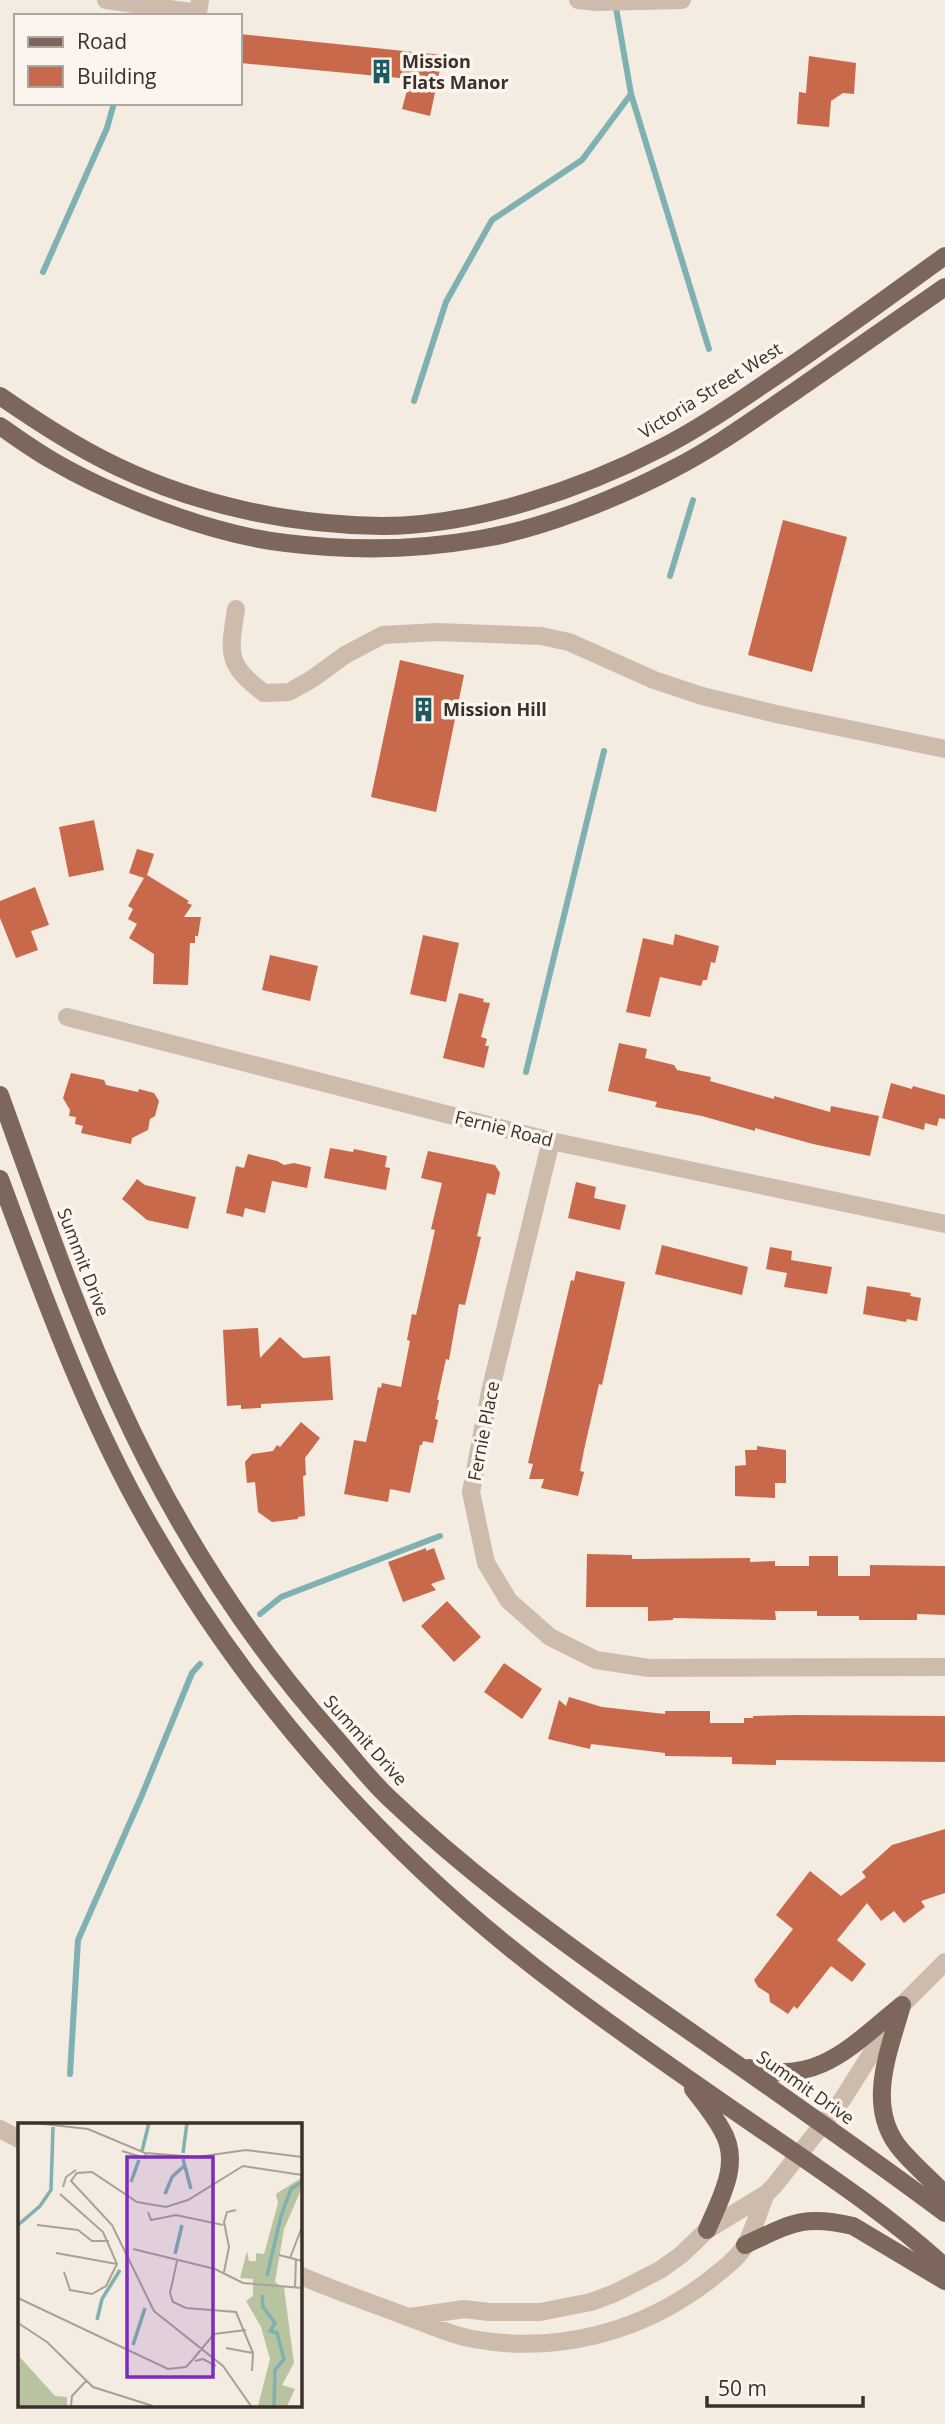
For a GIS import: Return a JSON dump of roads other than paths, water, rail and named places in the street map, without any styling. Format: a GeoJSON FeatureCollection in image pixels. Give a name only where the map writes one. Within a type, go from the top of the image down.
{"type":"FeatureCollection","features":[{"type":"Feature","properties":{"kind":"main road","name":"Victoria Street West"},"geometry":{"type":"LineString","coordinates":[[0,396],[62,438],[119,468],[233,509],[284,518],[339,523],[385,526],[427,522],[477,514],[568,489],[662,448],[756,390],[945,257]]}},
{"type":"Feature","properties":{"kind":"main road"},"geometry":{"type":"LineString","coordinates":[[0,426],[52,461],[111,491],[231,532],[284,543],[342,547],[431,547],[483,539],[581,511],[673,469],[734,433],[945,286]]}},
{"type":"Feature","properties":{"kind":"main road","name":"Summit Drive"},"geometry":{"type":"LineString","coordinates":[[0,1095],[71,1290],[117,1399],[174,1513],[245,1625],[300,1698],[386,1794],[477,1877],[584,1957],[945,2213]]}},
{"type":"Feature","properties":{"kind":"main road"},"geometry":{"type":"LineString","coordinates":[[0,1179],[45,1300],[91,1410],[149,1525],[222,1640],[277,1716],[364,1812],[456,1904],[565,1991],[685,2077],[800,2154],[914,2239],[945,2267]]}},
{"type":"Feature","properties":{"kind":"main road"},"geometry":{"type":"LineString","coordinates":[[737,2065],[773,2074],[806,2071],[837,2057],[902,2005]]}},
{"type":"Feature","properties":{"kind":"main road"},"geometry":{"type":"LineString","coordinates":[[902,2005],[880,2088],[885,2120],[900,2149],[945,2194]]}},
{"type":"Feature","properties":{"kind":"main road"},"geometry":{"type":"LineString","coordinates":[[685,2077],[723,2131],[729,2148],[729,2177],[707,2230]]}},
{"type":"Feature","properties":{"kind":"main road"},"geometry":{"type":"LineString","coordinates":[[746,2245],[775,2230],[806,2220],[837,2222],[853,2226],[879,2240],[945,2281]]}},
{"type":"Feature","properties":{"kind":"street"},"geometry":{"type":"LineString","coordinates":[[106,0],[198,13],[200,0]]}},
{"type":"Feature","properties":{"kind":"street"},"geometry":{"type":"LineString","coordinates":[[578,0],[682,0]]}},
{"type":"Feature","properties":{"kind":"street"},"geometry":{"type":"LineString","coordinates":[[236,609],[231,640],[233,659],[243,676],[264,694],[289,692],[313,679],[345,655],[383,635],[437,632],[541,636],[569,642],[654,680],[702,696],[945,750]]}},
{"type":"Feature","properties":{"kind":"street","name":"Fernie Road"},"geometry":{"type":"LineString","coordinates":[[67,1017],[551,1141],[945,1224]]}},
{"type":"Feature","properties":{"kind":"street","name":"Fernie Place"},"geometry":{"type":"LineString","coordinates":[[551,1141],[490,1392],[471,1492],[486,1563],[509,1601],[550,1637],[596,1660],[649,1668],[945,1667]]}},
{"type":"Feature","properties":{"kind":"street"},"geometry":{"type":"LineString","coordinates":[[410,2317],[464,2309],[540,2312],[591,2302],[660,2270],[681,2255],[707,2230],[766,2194],[842,2101],[902,2005],[945,1962]]}},
{"type":"Feature","properties":{"kind":"street"},"geometry":{"type":"LineString","coordinates":[[0,2129],[18,2138]]}},
{"type":"Feature","properties":{"kind":"street"},"geometry":{"type":"LineString","coordinates":[[301,2276],[447,2333],[497,2343],[548,2343],[599,2335],[647,2318],[681,2300],[712,2278],[746,2245],[766,2194]]}},
{"type":"Feature","properties":{"kind":"waterway"},"geometry":{"type":"LineString","coordinates":[[615,2],[631,94],[709,349]]}},
{"type":"Feature","properties":{"kind":"waterway"},"geometry":{"type":"LineString","coordinates":[[414,401],[446,302],[492,220],[582,160],[631,94]]}},
{"type":"Feature","properties":{"kind":"waterway"},"geometry":{"type":"LineString","coordinates":[[43,272],[107,128],[113,105]]}},
{"type":"Feature","properties":{"kind":"waterway"},"geometry":{"type":"LineString","coordinates":[[670,576],[693,500]]}},
{"type":"Feature","properties":{"kind":"waterway"},"geometry":{"type":"LineString","coordinates":[[526,1072],[604,751]]}},
{"type":"Feature","properties":{"kind":"waterway"},"geometry":{"type":"LineString","coordinates":[[260,1614],[281,1597],[440,1536]]}},
{"type":"Feature","properties":{"kind":"waterway"},"geometry":{"type":"LineString","coordinates":[[70,2074],[78,1940],[192,1673],[200,1664]]}},
{"type":"Feature","properties":{"kind":"place","name":"Mission Flats Manor"},"geometry":{"type":"Point","coordinates":[382,71]}},
{"type":"Feature","properties":{"kind":"place","name":"Mission Hill"},"geometry":{"type":"Point","coordinates":[423,709]}}]}
